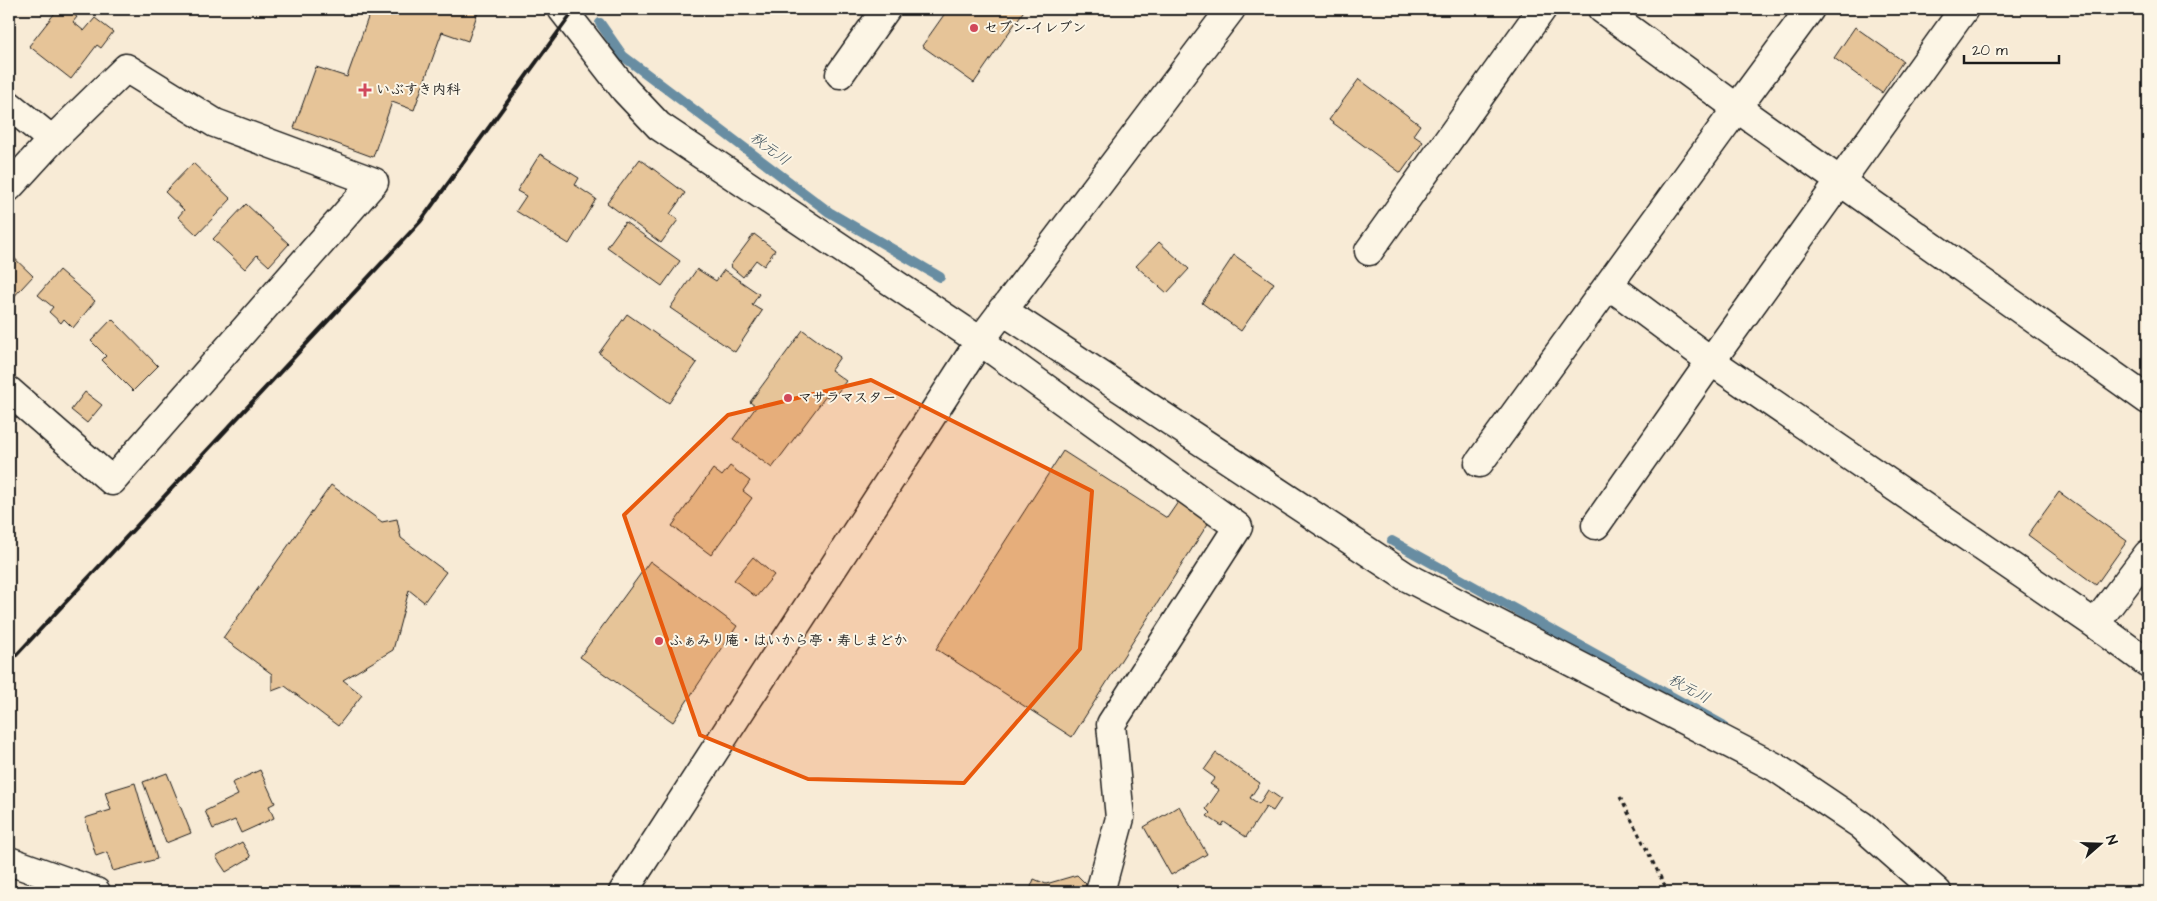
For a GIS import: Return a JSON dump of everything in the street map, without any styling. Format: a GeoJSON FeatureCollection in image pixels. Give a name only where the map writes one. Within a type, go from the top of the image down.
{"type":"FeatureCollection","features":[{"type":"Feature","properties":{"kind":"street"},"geometry":{"type":"LineString","coordinates":[[562,9],[625,90],[659,126],[980,341],[1238,528],[1111,724],[1120,818],[1100,892]]}},
{"type":"Feature","properties":{"kind":"street"},"geometry":{"type":"LineString","coordinates":[[840,74],[886,9]]}},
{"type":"Feature","properties":{"kind":"street"},"geometry":{"type":"LineString","coordinates":[[623,892],[980,341],[1231,9]]}},
{"type":"Feature","properties":{"kind":"street"},"geometry":{"type":"LineString","coordinates":[[1369,250],[1542,9]]}},
{"type":"Feature","properties":{"kind":"street"},"geometry":{"type":"LineString","coordinates":[[1602,9],[1840,182],[2148,400]]}},
{"type":"Feature","properties":{"kind":"street"},"geometry":{"type":"LineString","coordinates":[[1479,463],[1810,9]]}},
{"type":"Feature","properties":{"kind":"street"},"geometry":{"type":"LineString","coordinates":[[1596,525],[1711,361],[1964,9]]}},
{"type":"Feature","properties":{"kind":"street"},"geometry":{"type":"LineString","coordinates":[[9,186],[52,140],[126,68],[215,123],[374,182],[112,481],[9,391]]}},
{"type":"Feature","properties":{"kind":"street"},"geometry":{"type":"LineString","coordinates":[[9,105],[52,140]]}},
{"type":"Feature","properties":{"kind":"street"},"geometry":{"type":"LineString","coordinates":[[1609,285],[1711,361],[2095,624],[2148,664]]}},
{"type":"Feature","properties":{"kind":"street"},"geometry":{"type":"LineString","coordinates":[[1002,310],[1405,576],[1775,767],[1860,825],[1937,892]]}},
{"type":"Feature","properties":{"kind":"street"},"geometry":{"type":"LineString","coordinates":[[2095,624],[2148,554]]}},
{"type":"Feature","properties":{"kind":"street"},"geometry":{"type":"LineString","coordinates":[[9,861],[96,892]]}},
{"type":"Feature","properties":{"kind":"path"},"geometry":{"type":"LineString","coordinates":[[1620,796],[1668,892]]}},
{"type":"Feature","properties":{"kind":"highlighted area"},"geometry":{"type":"Polygon","coordinates":[[[871,380],[1092,491],[1080,649],[964,783],[808,779],[700,735],[624,515],[728,415],[871,380]]]}},
{"type":"Feature","properties":{"kind":"building"},"geometry":{"type":"Polygon","coordinates":[[[58,9],[73,9],[70,12],[77,17],[73,22],[84,31],[95,18],[113,32],[101,48],[97,45],[71,79],[29,46],[58,9]]]}},
{"type":"Feature","properties":{"kind":"building","name":"いぶすき内科"},"geometry":{"type":"Polygon","coordinates":[[[365,9],[479,9],[468,41],[442,32],[414,110],[392,102],[373,157],[294,128],[316,67],[347,77],[370,12],[365,9]]]}},
{"type":"Feature","properties":{"kind":"building","name":"セブン-イレブン"},"geometry":{"type":"Polygon","coordinates":[[[948,9],[1025,9],[974,83],[922,46],[948,9]]]}},
{"type":"Feature","properties":{"kind":"building"},"geometry":{"type":"Polygon","coordinates":[[[1855,27],[1903,61],[1882,93],[1834,58],[1855,27]]]}},
{"type":"Feature","properties":{"kind":"building"},"geometry":{"type":"Polygon","coordinates":[[[1359,79],[1420,125],[1413,135],[1423,142],[1401,173],[1329,120],[1359,79]]]}},
{"type":"Feature","properties":{"kind":"building"},"geometry":{"type":"Polygon","coordinates":[[[540,154],[579,178],[575,185],[596,199],[569,244],[516,211],[526,196],[517,191],[540,154]]]}},
{"type":"Feature","properties":{"kind":"building"},"geometry":{"type":"Polygon","coordinates":[[[640,159],[685,193],[670,214],[678,220],[661,243],[607,203],[640,159]]]}},
{"type":"Feature","properties":{"kind":"building"},"geometry":{"type":"Polygon","coordinates":[[[193,163],[231,199],[197,235],[178,217],[184,210],[165,192],[193,163]]]}},
{"type":"Feature","properties":{"kind":"building"},"geometry":{"type":"Polygon","coordinates":[[[246,204],[289,244],[269,266],[257,255],[245,269],[213,239],[246,204]]]}},
{"type":"Feature","properties":{"kind":"building"},"geometry":{"type":"Polygon","coordinates":[[[625,222],[680,261],[662,286],[607,247],[625,222]]]}},
{"type":"Feature","properties":{"kind":"building"},"geometry":{"type":"Polygon","coordinates":[[[754,234],[775,250],[764,266],[756,260],[743,277],[730,266],[754,234]]]}},
{"type":"Feature","properties":{"kind":"building"},"geometry":{"type":"Polygon","coordinates":[[[1159,242],[1189,269],[1167,293],[1136,266],[1159,242]]]}},
{"type":"Feature","properties":{"kind":"building"},"geometry":{"type":"Polygon","coordinates":[[[9,253],[33,276],[9,302],[9,253]]]}},
{"type":"Feature","properties":{"kind":"building"},"geometry":{"type":"Polygon","coordinates":[[[1234,255],[1274,283],[1241,331],[1202,303],[1234,255]]]}},
{"type":"Feature","properties":{"kind":"building"},"geometry":{"type":"Polygon","coordinates":[[[697,269],[716,281],[724,270],[759,294],[752,305],[762,311],[735,352],[670,308],[697,269]]]}},
{"type":"Feature","properties":{"kind":"building"},"geometry":{"type":"Polygon","coordinates":[[[59,270],[95,301],[73,328],[64,319],[61,323],[49,312],[53,307],[38,295],[59,270]]]}},
{"type":"Feature","properties":{"kind":"building"},"geometry":{"type":"Polygon","coordinates":[[[627,314],[697,363],[669,403],[599,353],[627,314]]]}},
{"type":"Feature","properties":{"kind":"building"},"geometry":{"type":"Polygon","coordinates":[[[112,319],[158,366],[133,391],[102,360],[106,356],[91,341],[112,319]]]}},
{"type":"Feature","properties":{"kind":"building","name":"マサラマスター"},"geometry":{"type":"Polygon","coordinates":[[[803,330],[840,357],[831,370],[846,381],[832,400],[826,396],[772,468],[733,439],[756,407],[750,402],[803,330]]]}},
{"type":"Feature","properties":{"kind":"building"},"geometry":{"type":"Polygon","coordinates":[[[85,392],[102,405],[87,423],[71,410],[85,392]]]}},
{"type":"Feature","properties":{"kind":"building"},"geometry":{"type":"Polygon","coordinates":[[[1063,451],[1167,518],[1178,502],[1209,522],[1072,737],[936,649],[1063,451]]]}},
{"type":"Feature","properties":{"kind":"building"},"geometry":{"type":"Polygon","coordinates":[[[730,466],[750,481],[743,491],[752,498],[711,555],[672,526],[713,469],[722,476],[730,466]]]}},
{"type":"Feature","properties":{"kind":"building"},"geometry":{"type":"Polygon","coordinates":[[[331,485],[382,522],[397,519],[401,538],[446,572],[424,602],[409,590],[393,650],[343,680],[362,695],[338,726],[285,686],[272,691],[272,674],[223,638],[331,485]]]}},
{"type":"Feature","properties":{"kind":"building"},"geometry":{"type":"Polygon","coordinates":[[[2059,492],[2127,541],[2096,585],[2028,535],[2059,492]]]}},
{"type":"Feature","properties":{"kind":"building"},"geometry":{"type":"Polygon","coordinates":[[[753,557],[774,575],[756,597],[734,580],[753,557]]]}},
{"type":"Feature","properties":{"kind":"building","name":"ふぁみり庵・はいから亭・寿しまどか"},"geometry":{"type":"Polygon","coordinates":[[[650,561],[737,626],[673,722],[580,657],[650,561]]]}},
{"type":"Feature","properties":{"kind":"building"},"geometry":{"type":"Polygon","coordinates":[[[1216,753],[1260,783],[1250,798],[1259,804],[1268,790],[1281,799],[1273,811],[1266,807],[1246,837],[1224,822],[1222,826],[1207,816],[1210,813],[1206,809],[1219,790],[1210,784],[1215,778],[1204,770],[1216,753]]]}},
{"type":"Feature","properties":{"kind":"building"},"geometry":{"type":"Polygon","coordinates":[[[260,770],[275,803],[269,806],[274,818],[241,833],[235,820],[213,829],[205,811],[238,795],[232,783],[260,770]]]}},
{"type":"Feature","properties":{"kind":"building"},"geometry":{"type":"Polygon","coordinates":[[[167,773],[191,833],[166,843],[143,782],[167,773]]]}},
{"type":"Feature","properties":{"kind":"building"},"geometry":{"type":"Polygon","coordinates":[[[135,783],[157,859],[113,871],[107,852],[96,856],[85,818],[111,810],[105,792],[135,783]]]}},
{"type":"Feature","properties":{"kind":"building"},"geometry":{"type":"Polygon","coordinates":[[[1179,806],[1207,854],[1171,875],[1144,827],[1179,806]]]}},
{"type":"Feature","properties":{"kind":"building"},"geometry":{"type":"Polygon","coordinates":[[[242,842],[251,857],[226,872],[216,857],[242,842]]]}},
{"type":"Feature","properties":{"kind":"building"},"geometry":{"type":"Polygon","coordinates":[[[1077,875],[1086,884],[1082,892],[1029,892],[1034,879],[1046,884],[1077,875]]]}},
{"type":"Feature","properties":{"kind":"waterway","name":"秋元川"},"geometry":{"type":"LineString","coordinates":[[600,23],[623,56],[829,212],[940,277]]}},
{"type":"Feature","properties":{"kind":"waterway","name":"秋元川"},"geometry":{"type":"LineString","coordinates":[[1392,541],[1723,725]]}},
{"type":"Feature","properties":{"kind":"railway"},"geometry":{"type":"LineString","coordinates":[[9,663],[420,222],[575,9]]}},
{"type":"Feature","properties":{"kind":"place","name":"セブン-イレブン"},"geometry":{"type":"Point","coordinates":[974,28]}},
{"type":"Feature","properties":{"kind":"place","name":"いぶすき内科"},"geometry":{"type":"Point","coordinates":[365,90]}},
{"type":"Feature","properties":{"kind":"place","name":"マサラマスター"},"geometry":{"type":"Point","coordinates":[788,398]}},
{"type":"Feature","properties":{"kind":"place","name":"ふぁみり庵・はいから亭・寿しまどか"},"geometry":{"type":"Point","coordinates":[659,641]}}]}
